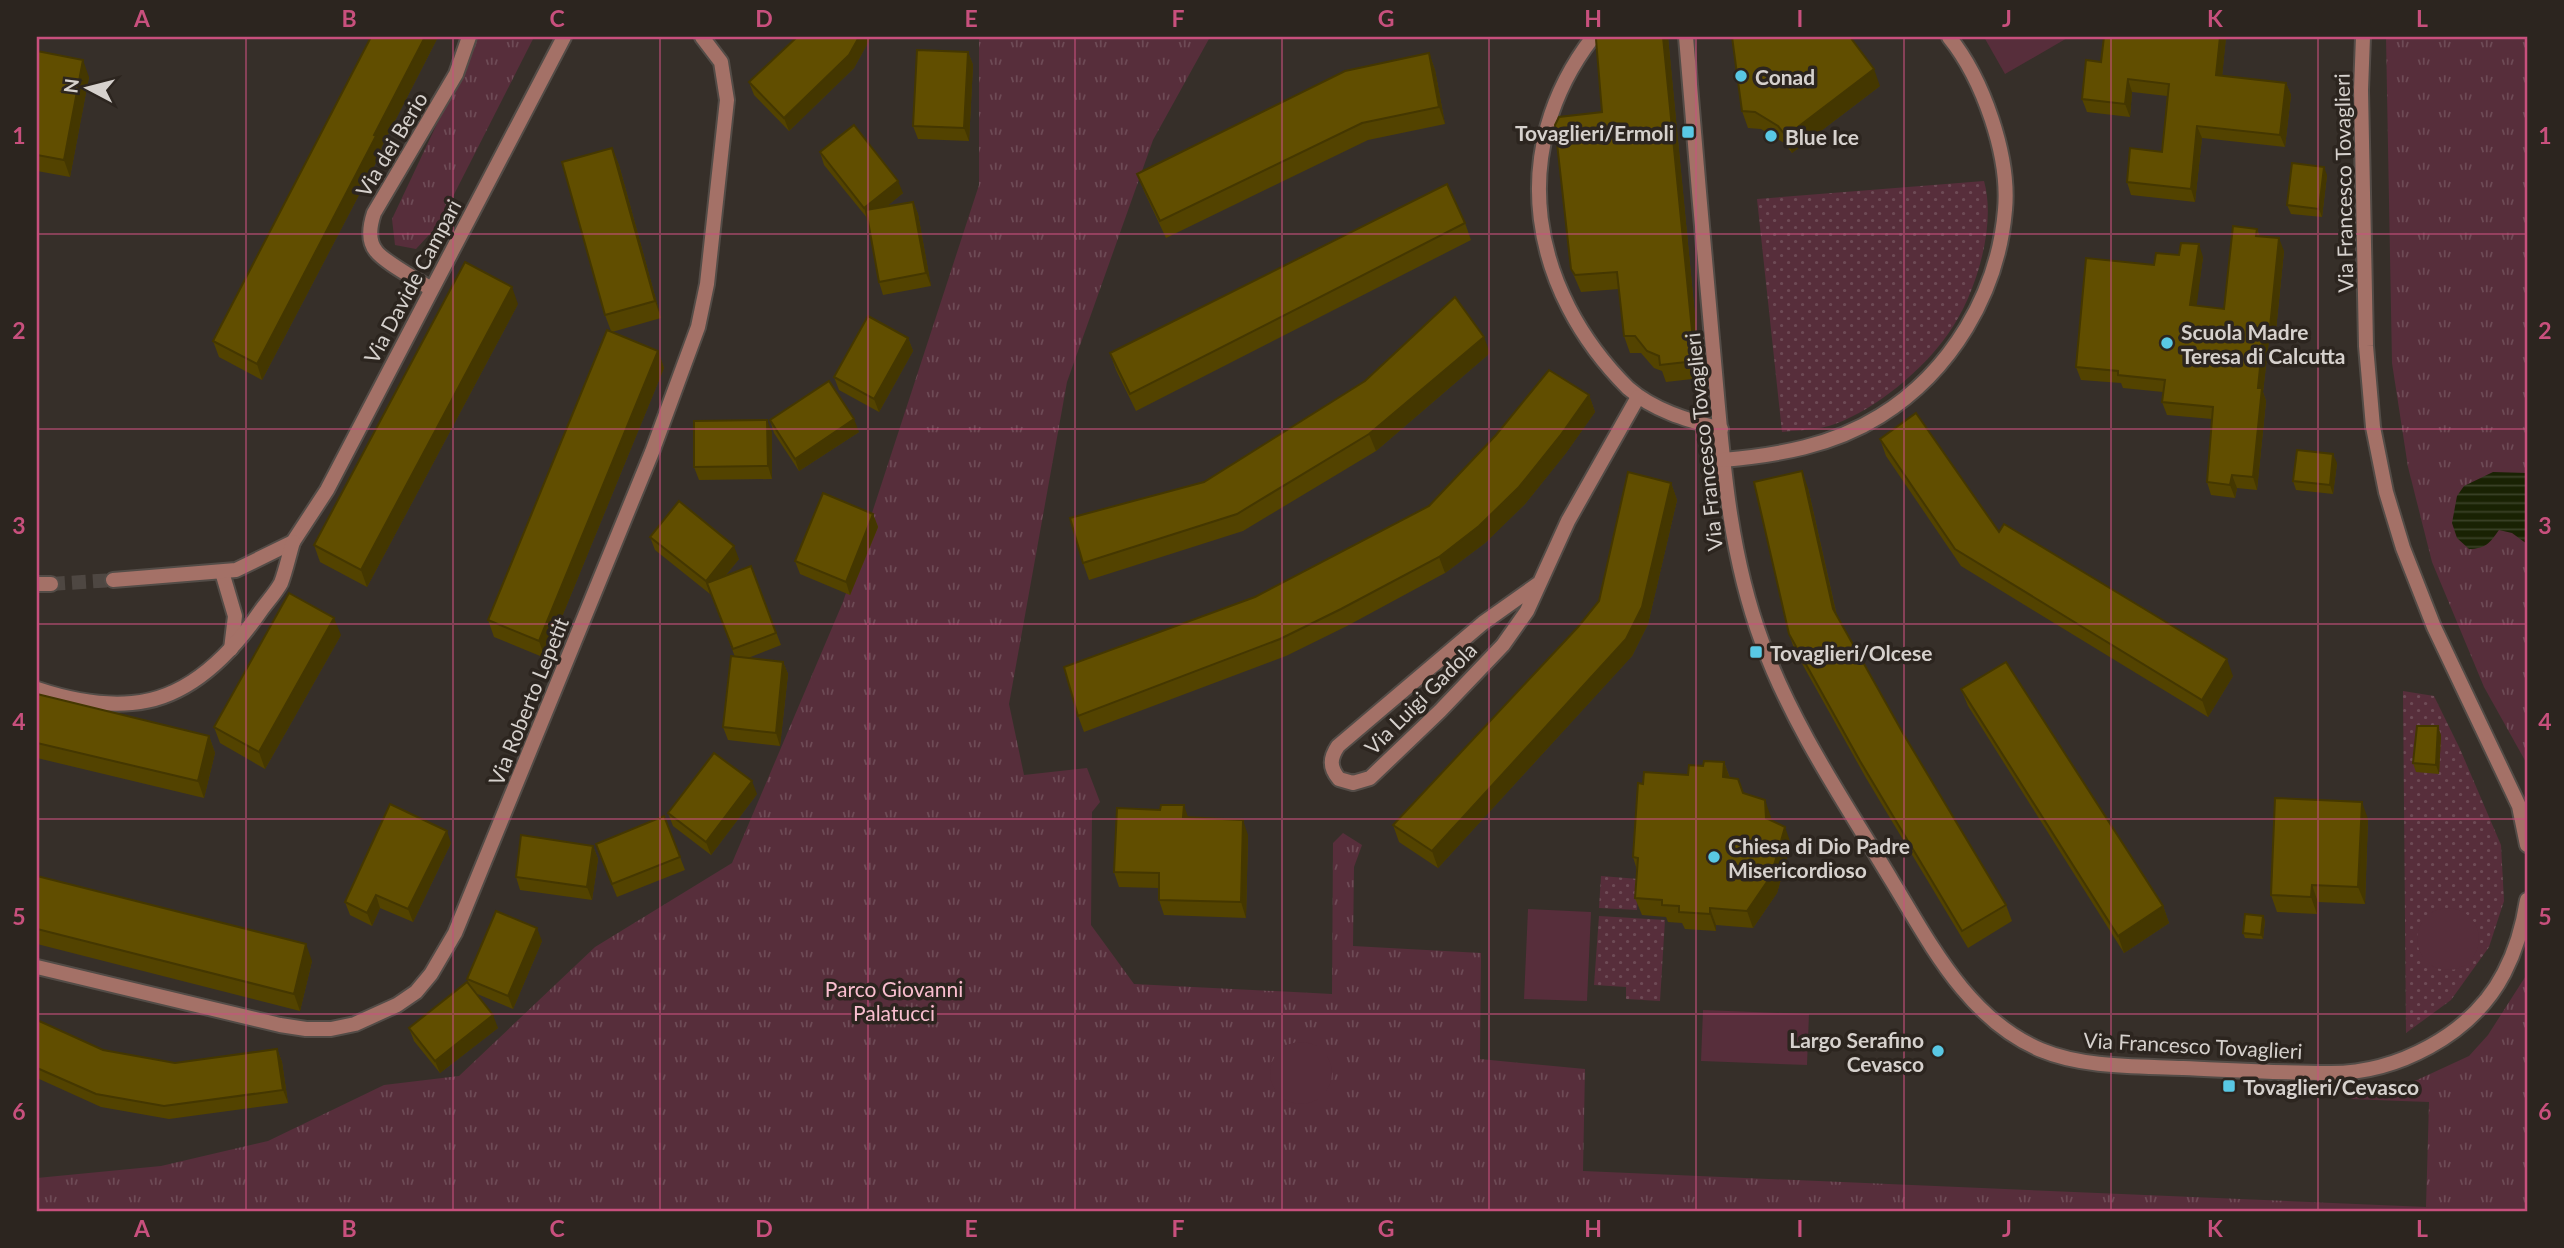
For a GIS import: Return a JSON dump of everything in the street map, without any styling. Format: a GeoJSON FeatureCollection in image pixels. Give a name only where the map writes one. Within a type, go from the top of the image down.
{"type":"FeatureCollection","features":[{"type":"Feature","properties":{"kind":"street","name":"Via dei Berio"},"geometry":{"type":"LineString","coordinates":[[431,289],[376,251],[370,223],[456,74],[469,37]]}},
{"type":"Feature","properties":{"kind":"street","name":"Via Davide Campari"},"geometry":{"type":"LineString","coordinates":[[37,689],[62,698],[94,702],[133,703],[172,693],[219,662],[247,632],[280,583],[293,542],[327,490],[564,37]]}},
{"type":"Feature","properties":{"kind":"street","name":"Via Roberto Lepetit"},"geometry":{"type":"LineString","coordinates":[[37,967],[216,1011],[306,1029],[331,1029],[376,1016],[415,992],[431,974],[455,933],[494,840],[652,452],[698,327],[707,284],[727,100],[721,62],[702,37]]}},
{"type":"Feature","properties":{"kind":"street"},"geometry":{"type":"LineString","coordinates":[[1593,37],[1566,78],[1547,124],[1539,180],[1540,223],[1553,274],[1567,306],[1600,355],[1638,397],[1682,417],[1721,429]]}},
{"type":"Feature","properties":{"kind":"street","name":"Via Francesco Tovaglieri"},"geometry":{"type":"LineString","coordinates":[[1686,37],[1723,460],[1733,540],[1762,644],[1790,705],[1831,780],[1952,976],[1979,1008],[2003,1029],[2059,1056],[2135,1066],[2359,1072],[2407,1058],[2471,1016],[2503,976],[2518,943],[2527,900]]}},
{"type":"Feature","properties":{"kind":"street"},"geometry":{"type":"LineString","coordinates":[[1723,460],[1776,454],[1813,446],[1878,418],[1924,383],[1942,364],[1962,334],[1982,295],[1998,251],[2006,208],[2003,169],[1986,101],[1970,66],[1949,37]]}},
{"type":"Feature","properties":{"kind":"street","name":"Via Francesco Tovaglieri"},"geometry":{"type":"LineString","coordinates":[[2363,37],[2361,90],[2366,346],[2375,440],[2386,492],[2403,548],[2434,627],[2519,806],[2527,845]]}},
{"type":"Feature","properties":{"kind":"street","name":"Via Luigi Gadola"},"geometry":{"type":"LineString","coordinates":[[1538,583],[1483,623],[1338,746],[1331,765],[1339,779],[1353,783],[1370,778],[1440,711],[1503,645],[1527,611],[1538,583],[1595,470],[1638,397]]}},
{"type":"Feature","properties":{"kind":"street"},"geometry":{"type":"LineString","coordinates":[[113,580],[236,570],[293,542]]}},
{"type":"Feature","properties":{"kind":"street"},"geometry":{"type":"LineString","coordinates":[[222,572],[235,616],[231,649]]}},
{"type":"Feature","properties":{"kind":"green space"},"geometry":{"type":"Polygon","coordinates":[[[478,37],[534,37],[439,224],[416,249],[395,245],[392,219],[478,37]]]}},
{"type":"Feature","properties":{"kind":"green space","name":"Parco Giovanni Palatucci"},"geometry":{"type":"Polygon","coordinates":[[[979,37],[1210,37],[1153,140],[1067,382],[1009,704],[1024,775],[1087,768],[1100,802],[1092,812],[1091,925],[1134,984],[1332,994],[1333,843],[1343,833],[1362,845],[1354,867],[1353,946],[1481,953],[1480,1059],[1585,1069],[1583,1171],[2426,1207],[2429,1102],[2349,1099],[2417,1080],[2469,1056],[2488,1035],[2527,974],[2527,1211],[37,1211],[37,1178],[161,1166],[268,1141],[384,1085],[459,1076],[595,947],[732,863],[843,602],[979,185],[979,37]]]}},
{"type":"Feature","properties":{"kind":"green space"},"geometry":{"type":"Polygon","coordinates":[[[1984,37],[2069,37],[2005,74],[1984,37]]]}},
{"type":"Feature","properties":{"kind":"green space"},"geometry":{"type":"Polygon","coordinates":[[[2386,37],[2527,37],[2527,764],[2484,687],[2432,562],[2408,467],[2392,363],[2386,37]]]}},
{"type":"Feature","properties":{"kind":"green space"},"geometry":{"type":"Polygon","coordinates":[[[1984,181],[1988,219],[1981,260],[1967,301],[1938,348],[1898,387],[1866,409],[1822,428],[1782,432],[1757,199],[1984,181]]]}},
{"type":"Feature","properties":{"kind":"green space"},"geometry":{"type":"Polygon","coordinates":[[[2403,691],[2434,696],[2460,749],[2501,845],[2504,901],[2489,947],[2451,1000],[2406,1033],[2403,691]]]}},
{"type":"Feature","properties":{"kind":"green space"},"geometry":{"type":"Polygon","coordinates":[[[1601,876],[1639,879],[1637,910],[1599,908],[1601,876]]]}},
{"type":"Feature","properties":{"kind":"green space"},"geometry":{"type":"Polygon","coordinates":[[[2448,908],[2470,917],[2479,939],[2470,961],[2448,970],[2426,961],[2417,939],[2426,917],[2448,908]]]}},
{"type":"Feature","properties":{"kind":"green space"},"geometry":{"type":"Polygon","coordinates":[[[1528,909],[1591,912],[1587,1001],[1524,999],[1528,909]]]}},
{"type":"Feature","properties":{"kind":"green space"},"geometry":{"type":"Polygon","coordinates":[[[1599,916],[1665,920],[1660,1001],[1626,999],[1626,987],[1594,985],[1599,916]]]}},
{"type":"Feature","properties":{"kind":"green space"},"geometry":{"type":"Polygon","coordinates":[[[1703,1010],[1809,1014],[1807,1065],[1701,1061],[1703,1010]]]}},
{"type":"Feature","properties":{"kind":"green space"},"geometry":{"type":"Polygon","coordinates":[[[1301,1042],[1323,1051],[1332,1073],[1323,1095],[1301,1104],[1279,1095],[1270,1073],[1279,1051],[1301,1042]]]}},
{"type":"Feature","properties":{"kind":"shaded area"},"geometry":{"type":"Polygon","coordinates":[[[2493,472],[2527,473],[2527,544],[2512,533],[2499,530],[2487,544],[2469,549],[2457,538],[2452,523],[2457,496],[2464,486],[2493,472]]]}},
{"type":"Feature","properties":{"kind":"building"},"geometry":{"type":"Polygon","coordinates":[[[371,37],[425,37],[257,364],[213,341],[371,37]]]}},
{"type":"Feature","properties":{"kind":"building"},"geometry":{"type":"Polygon","coordinates":[[[797,37],[859,37],[849,55],[784,118],[749,82],[797,37]]]}},
{"type":"Feature","properties":{"kind":"building"},"geometry":{"type":"Polygon","coordinates":[[[1597,37],[1663,37],[1695,361],[1660,365],[1659,356],[1647,351],[1635,336],[1624,336],[1617,272],[1575,275],[1571,269],[1555,125],[1559,117],[1602,112],[1597,37]]]}},
{"type":"Feature","properties":{"kind":"building"},"geometry":{"type":"Polygon","coordinates":[[[1732,37],[1850,37],[1874,69],[1786,136],[1778,126],[1755,112],[1742,111],[1732,37]]]}},
{"type":"Feature","properties":{"kind":"building"},"geometry":{"type":"Polygon","coordinates":[[[2104,37],[2220,37],[2216,75],[2286,83],[2280,135],[2197,126],[2191,189],[2127,182],[2130,148],[2162,152],[2169,84],[2128,79],[2125,104],[2082,99],[2086,60],[2101,62],[2104,37]]]}},
{"type":"Feature","properties":{"kind":"building"},"geometry":{"type":"Polygon","coordinates":[[[917,50],[968,52],[964,128],[913,126],[917,50]]]}},
{"type":"Feature","properties":{"kind":"building"},"geometry":{"type":"Polygon","coordinates":[[[37,51],[83,60],[64,160],[37,155],[37,51]]]}},
{"type":"Feature","properties":{"kind":"building"},"geometry":{"type":"Polygon","coordinates":[[[1429,53],[1439,107],[1362,123],[1160,221],[1137,174],[1345,71],[1429,53]]]}},
{"type":"Feature","properties":{"kind":"building"},"geometry":{"type":"Polygon","coordinates":[[[854,125],[898,181],[864,208],[820,152],[854,125]]]}},
{"type":"Feature","properties":{"kind":"building"},"geometry":{"type":"Polygon","coordinates":[[[612,148],[655,301],[605,315],[562,162],[612,148]]]}},
{"type":"Feature","properties":{"kind":"building"},"geometry":{"type":"Polygon","coordinates":[[[2292,163],[2324,167],[2319,209],[2287,205],[2292,163]]]}},
{"type":"Feature","properties":{"kind":"building"},"geometry":{"type":"Polygon","coordinates":[[[1447,184],[1465,223],[1130,394],[1110,353],[1447,184]]]}},
{"type":"Feature","properties":{"kind":"building"},"geometry":{"type":"Polygon","coordinates":[[[913,202],[926,273],[879,282],[866,210],[913,202]]]}},
{"type":"Feature","properties":{"kind":"building"},"geometry":{"type":"Polygon","coordinates":[[[2233,226],[2257,229],[2256,236],[2279,238],[2270,327],[2264,327],[2258,388],[2262,388],[2253,477],[2232,475],[2230,485],[2207,482],[2213,407],[2162,402],[2165,380],[2118,375],[2118,371],[2076,367],[2086,258],[2154,265],[2156,253],[2179,255],[2181,243],[2199,244],[2190,305],[2224,309],[2233,226]]]}},
{"type":"Feature","properties":{"kind":"building"},"geometry":{"type":"Polygon","coordinates":[[[465,262],[512,287],[361,570],[314,545],[465,262]]]}},
{"type":"Feature","properties":{"kind":"building"},"geometry":{"type":"Polygon","coordinates":[[[1455,297],[1484,337],[1369,434],[1237,514],[1083,563],[1070,518],[1204,482],[1365,381],[1455,297]]]}},
{"type":"Feature","properties":{"kind":"building"},"geometry":{"type":"Polygon","coordinates":[[[868,316],[908,338],[874,399],[834,377],[868,316]]]}},
{"type":"Feature","properties":{"kind":"building"},"geometry":{"type":"Polygon","coordinates":[[[607,330],[658,351],[539,641],[488,620],[607,330]]]}},
{"type":"Feature","properties":{"kind":"building"},"geometry":{"type":"Polygon","coordinates":[[[1549,370],[1589,395],[1519,487],[1479,526],[1439,557],[1280,639],[1078,716],[1064,667],[1255,597],[1429,506],[1496,435],[1549,370]]]}},
{"type":"Feature","properties":{"kind":"building"},"geometry":{"type":"Polygon","coordinates":[[[829,381],[854,419],[795,459],[770,420],[829,381]]]}},
{"type":"Feature","properties":{"kind":"building"},"geometry":{"type":"Polygon","coordinates":[[[1916,413],[1999,532],[2004,524],[2227,659],[2202,700],[1955,549],[1880,439],[1916,413]]]}},
{"type":"Feature","properties":{"kind":"building"},"geometry":{"type":"Polygon","coordinates":[[[767,420],[768,466],[694,467],[694,421],[767,420]]]}},
{"type":"Feature","properties":{"kind":"building"},"geometry":{"type":"Polygon","coordinates":[[[2297,450],[2333,454],[2330,485],[2293,481],[2297,450]]]}},
{"type":"Feature","properties":{"kind":"building"},"geometry":{"type":"Polygon","coordinates":[[[1802,471],[1833,609],[1904,735],[2006,905],[1962,931],[1860,761],[1789,634],[1754,482],[1802,471]]]}},
{"type":"Feature","properties":{"kind":"building"},"geometry":{"type":"Polygon","coordinates":[[[1628,472],[1671,483],[1642,607],[1626,639],[1432,851],[1393,825],[1578,627],[1599,601],[1628,472]]]}},
{"type":"Feature","properties":{"kind":"building"},"geometry":{"type":"Polygon","coordinates":[[[823,493],[873,514],[846,582],[795,561],[823,493]]]}},
{"type":"Feature","properties":{"kind":"building"},"geometry":{"type":"Polygon","coordinates":[[[679,501],[734,546],[706,581],[650,537],[679,501]]]}},
{"type":"Feature","properties":{"kind":"building"},"geometry":{"type":"Polygon","coordinates":[[[751,566],[776,633],[733,649],[707,583],[751,566]]]}},
{"type":"Feature","properties":{"kind":"building"},"geometry":{"type":"Polygon","coordinates":[[[289,593],[334,618],[259,752],[214,727],[289,593]]]}},
{"type":"Feature","properties":{"kind":"building"},"geometry":{"type":"Polygon","coordinates":[[[731,656],[783,662],[776,733],[723,727],[731,656]]]}},
{"type":"Feature","properties":{"kind":"building"},"geometry":{"type":"Polygon","coordinates":[[[2006,662],[2163,906],[2118,936],[1961,689],[2006,662]]]}},
{"type":"Feature","properties":{"kind":"building"},"geometry":{"type":"Polygon","coordinates":[[[37,694],[209,736],[198,781],[37,743],[37,694]]]}},
{"type":"Feature","properties":{"kind":"building"},"geometry":{"type":"Polygon","coordinates":[[[2417,726],[2438,726],[2436,765],[2413,763],[2417,726]]]}},
{"type":"Feature","properties":{"kind":"building"},"geometry":{"type":"Polygon","coordinates":[[[714,753],[752,781],[706,842],[668,813],[714,753]]]}},
{"type":"Feature","properties":{"kind":"building","name":"Chiesa di Dio Padre Misericordioso"},"geometry":{"type":"Polygon","coordinates":[[[1704,761],[1724,762],[1723,777],[1738,779],[1743,793],[1765,800],[1766,818],[1785,827],[1771,876],[1747,911],[1710,908],[1710,914],[1679,912],[1679,906],[1662,905],[1662,900],[1635,898],[1638,858],[1633,857],[1638,783],[1643,784],[1644,772],[1688,775],[1689,765],[1703,766],[1704,761]]]}},
{"type":"Feature","properties":{"kind":"building"},"geometry":{"type":"Polygon","coordinates":[[[2275,798],[2362,802],[2358,887],[2312,885],[2311,897],[2271,895],[2275,798]]]}},
{"type":"Feature","properties":{"kind":"building"},"geometry":{"type":"Polygon","coordinates":[[[390,804],[447,831],[408,909],[376,895],[367,913],[345,902],[390,804]]]}},
{"type":"Feature","properties":{"kind":"building"},"geometry":{"type":"Polygon","coordinates":[[[1161,805],[1184,805],[1183,817],[1243,820],[1241,902],[1159,900],[1159,873],[1114,872],[1117,808],[1160,810],[1161,805]]]}},
{"type":"Feature","properties":{"kind":"building"},"geometry":{"type":"Polygon","coordinates":[[[664,816],[680,857],[612,884],[596,844],[664,816]]]}},
{"type":"Feature","properties":{"kind":"building"},"geometry":{"type":"Polygon","coordinates":[[[521,835],[593,846],[587,887],[516,877],[521,835]]]}},
{"type":"Feature","properties":{"kind":"building"},"geometry":{"type":"Polygon","coordinates":[[[37,876],[306,944],[294,994],[37,929],[37,876]]]}},
{"type":"Feature","properties":{"kind":"building"},"geometry":{"type":"Polygon","coordinates":[[[496,911],[537,928],[508,996],[467,979],[496,911]]]}},
{"type":"Feature","properties":{"kind":"building"},"geometry":{"type":"Polygon","coordinates":[[[2245,914],[2263,916],[2261,935],[2243,933],[2245,914]]]}},
{"type":"Feature","properties":{"kind":"building"},"geometry":{"type":"Polygon","coordinates":[[[467,982],[493,1015],[435,1061],[409,1028],[467,982]]]}},
{"type":"Feature","properties":{"kind":"building"},"geometry":{"type":"Polygon","coordinates":[[[37,1020],[103,1050],[175,1063],[277,1049],[283,1090],[164,1106],[96,1094],[37,1068],[37,1020]]]}},
{"type":"Feature","properties":{"kind":"tunnel"},"geometry":{"type":"LineString","coordinates":[[51,584],[113,580]]}},
{"type":"Feature","properties":{"kind":"place","name":"Conad"},"geometry":{"type":"Point","coordinates":[1741,76]}},
{"type":"Feature","properties":{"kind":"place","name":"Tovaglieri/Ermoli"},"geometry":{"type":"Point","coordinates":[1688,132]}},
{"type":"Feature","properties":{"kind":"place","name":"Blue Ice"},"geometry":{"type":"Point","coordinates":[1771,136]}},
{"type":"Feature","properties":{"kind":"place","name":"Scuola Madre Teresa di Calcutta"},"geometry":{"type":"Point","coordinates":[2167,343]}},
{"type":"Feature","properties":{"kind":"place","name":"Tovaglieri/Olcese"},"geometry":{"type":"Point","coordinates":[1756,652]}},
{"type":"Feature","properties":{"kind":"place","name":"Chiesa di Dio Padre Misericordioso"},"geometry":{"type":"Point","coordinates":[1714,857]}},
{"type":"Feature","properties":{"kind":"place","name":"Largo Serafino Cevasco"},"geometry":{"type":"Point","coordinates":[1938,1051]}},
{"type":"Feature","properties":{"kind":"place","name":"Tovaglieri/Cevasco"},"geometry":{"type":"Point","coordinates":[2229,1086]}}]}
